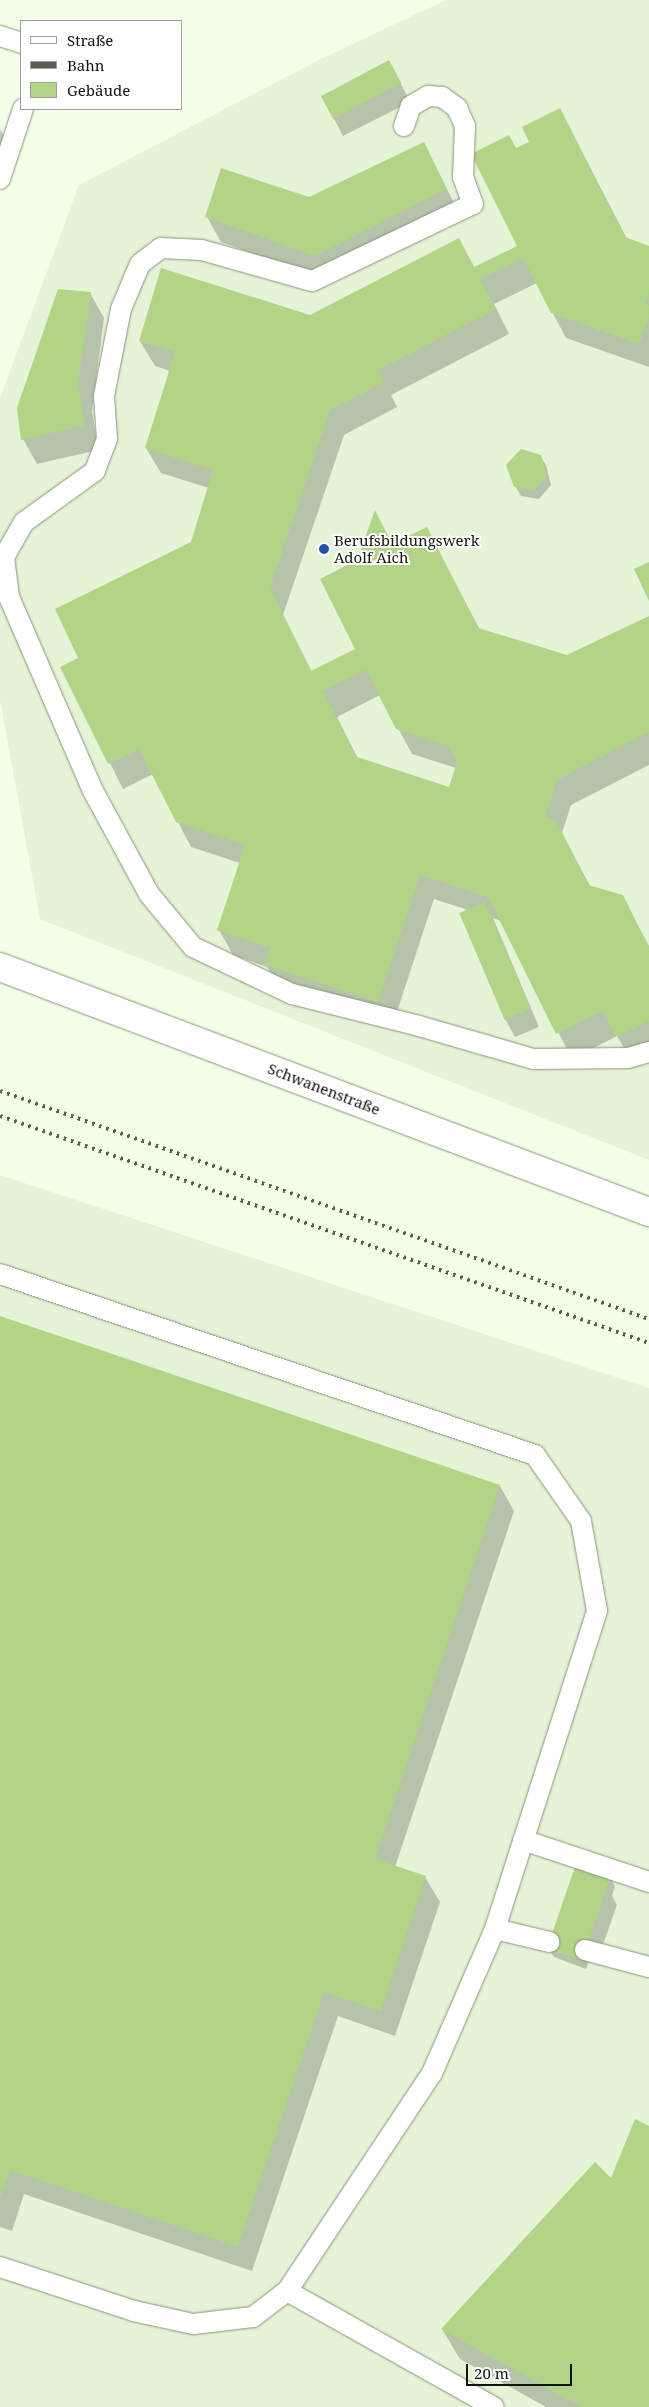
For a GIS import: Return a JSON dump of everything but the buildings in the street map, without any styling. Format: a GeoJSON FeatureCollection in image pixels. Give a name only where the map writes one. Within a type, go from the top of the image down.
{"type":"FeatureCollection","features":[{"type":"Feature","properties":{"kind":"street","name":"Schwanenstraße"},"geometry":{"type":"LineString","coordinates":[[0,967],[649,1212]]}},
{"type":"Feature","properties":{"kind":"lane"},"geometry":{"type":"LineString","coordinates":[[0,36],[20,43]]}},
{"type":"Feature","properties":{"kind":"lane"},"geometry":{"type":"LineString","coordinates":[[404,126],[411,106],[428,96],[442,97],[457,108],[465,126],[463,177],[473,204],[312,281],[202,250],[161,248],[140,264],[121,309],[104,396],[107,439],[95,471],[24,522],[4,557],[9,597],[92,788],[149,894],[193,947],[292,994],[419,1026],[533,1059],[628,1058],[649,1052]]}},
{"type":"Feature","properties":{"kind":"lane"},"geometry":{"type":"LineString","coordinates":[[0,179],[23,110]]}},
{"type":"Feature","properties":{"kind":"lane"},"geometry":{"type":"LineString","coordinates":[[0,1274],[535,1455],[581,1521],[597,1611],[495,1929],[432,2073],[287,2291],[253,2317],[193,2324],[134,2311],[0,2267]]}},
{"type":"Feature","properties":{"kind":"lane"},"geometry":{"type":"LineString","coordinates":[[523,1840],[649,1882]]}},
{"type":"Feature","properties":{"kind":"lane"},"geometry":{"type":"LineString","coordinates":[[495,1929],[549,1942]]}},
{"type":"Feature","properties":{"kind":"lane"},"geometry":{"type":"LineString","coordinates":[[585,1950],[649,1967]]}},
{"type":"Feature","properties":{"kind":"lane"},"geometry":{"type":"LineString","coordinates":[[287,2291],[494,2407]]}},
{"type":"Feature","properties":{"kind":"shaded area","name":"Berufsbildungswerk Adolf Aich"},"geometry":{"type":"Polygon","coordinates":[[[446,0],[649,0],[649,1160],[40,919],[0,700],[0,398],[79,185],[319,60],[446,0]]]}},
{"type":"Feature","properties":{"kind":"shaded area"},"geometry":{"type":"Polygon","coordinates":[[[0,1175],[649,1388],[649,2407],[0,2407],[0,1175]]]}},
{"type":"Feature","properties":{"kind":"railway"},"geometry":{"type":"LineString","coordinates":[[0,1091],[649,1319]]}},
{"type":"Feature","properties":{"kind":"railway"},"geometry":{"type":"LineString","coordinates":[[0,1116],[649,1343]]}},
{"type":"Feature","properties":{"kind":"place","name":"Berufsbildungswerk Adolf Aich"},"geometry":{"type":"Point","coordinates":[324,549]}}]}
